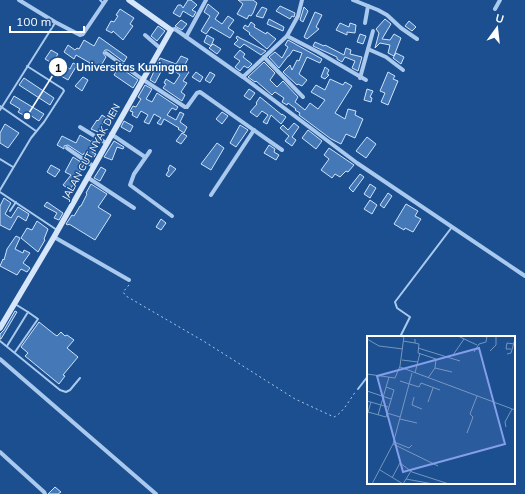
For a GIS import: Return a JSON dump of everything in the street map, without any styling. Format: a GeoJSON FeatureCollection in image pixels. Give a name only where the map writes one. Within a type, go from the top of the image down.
{"type":"FeatureCollection","features":[{"type":"Feature","properties":{"kind":"street"},"geometry":{"type":"LineString","coordinates":[[18,0],[77,34],[83,34],[103,1]]}},
{"type":"Feature","properties":{"kind":"street"},"geometry":{"type":"LineString","coordinates":[[129,0],[171,30],[175,29],[243,77],[357,163],[525,276]]}},
{"type":"Feature","properties":{"kind":"street"},"geometry":{"type":"LineString","coordinates":[[186,37],[206,0]]}},
{"type":"Feature","properties":{"kind":"street"},"geometry":{"type":"LineString","coordinates":[[243,77],[287,36],[298,16],[302,0]]}},
{"type":"Feature","properties":{"kind":"street"},"geometry":{"type":"LineString","coordinates":[[353,0],[387,15],[401,28],[417,39]]}},
{"type":"Feature","properties":{"kind":"street"},"geometry":{"type":"LineString","coordinates":[[495,9],[500,0]]}},
{"type":"Feature","properties":{"kind":"street"},"geometry":{"type":"LineString","coordinates":[[364,23],[368,6]]}},
{"type":"Feature","properties":{"kind":"street","name":"JALAN CUT NYAK DIEN"},"geometry":{"type":"LineString","coordinates":[[0,328],[54,237],[171,30]]}},
{"type":"Feature","properties":{"kind":"street"},"geometry":{"type":"LineString","coordinates":[[360,78],[373,31]]}},
{"type":"Feature","properties":{"kind":"street"},"geometry":{"type":"LineString","coordinates":[[145,35],[160,48]]}},
{"type":"Feature","properties":{"kind":"street"},"geometry":{"type":"LineString","coordinates":[[287,36],[366,80]]}},
{"type":"Feature","properties":{"kind":"street"},"geometry":{"type":"LineString","coordinates":[[368,49],[386,57],[403,70]]}},
{"type":"Feature","properties":{"kind":"street"},"geometry":{"type":"LineString","coordinates":[[106,53],[142,79],[186,107],[197,93],[200,92],[282,150]]}},
{"type":"Feature","properties":{"kind":"street"},"geometry":{"type":"LineString","coordinates":[[264,58],[303,97]]}},
{"type":"Feature","properties":{"kind":"street"},"geometry":{"type":"LineString","coordinates":[[80,127],[106,143]]}},
{"type":"Feature","properties":{"kind":"street"},"geometry":{"type":"LineString","coordinates":[[211,194],[254,130]]}},
{"type":"Feature","properties":{"kind":"street"},"geometry":{"type":"LineString","coordinates":[[111,134],[145,157]]}},
{"type":"Feature","properties":{"kind":"street"},"geometry":{"type":"LineString","coordinates":[[67,148],[93,166]]}},
{"type":"Feature","properties":{"kind":"street"},"geometry":{"type":"LineString","coordinates":[[150,151],[134,174],[130,185],[172,216]]}},
{"type":"Feature","properties":{"kind":"street"},"geometry":{"type":"LineString","coordinates":[[87,177],[134,208]]}},
{"type":"Feature","properties":{"kind":"street"},"geometry":{"type":"LineString","coordinates":[[54,237],[129,280]]}},
{"type":"Feature","properties":{"kind":"street"},"geometry":{"type":"LineString","coordinates":[[0,359],[156,494]]}},
{"type":"Feature","properties":{"kind":"street"},"geometry":{"type":"LineString","coordinates":[[0,452],[45,494]]}},
{"type":"Feature","properties":{"kind":"lane"},"geometry":{"type":"LineString","coordinates":[[0,110],[1,106],[55,22]]}},
{"type":"Feature","properties":{"kind":"lane"},"geometry":{"type":"LineString","coordinates":[[27,66],[64,90],[13,167],[0,191],[58,230]]}},
{"type":"Feature","properties":{"kind":"lane"},"geometry":{"type":"LineString","coordinates":[[1,106],[36,131]]}},
{"type":"Feature","properties":{"kind":"lane"},"geometry":{"type":"LineString","coordinates":[[0,159],[13,167]]}},
{"type":"Feature","properties":{"kind":"lane"},"geometry":{"type":"LineString","coordinates":[[10,212],[16,202]]}},
{"type":"Feature","properties":{"kind":"lane"},"geometry":{"type":"LineString","coordinates":[[400,336],[410,317],[397,308],[394,302],[452,227]]}},
{"type":"Feature","properties":{"kind":"lane"},"geometry":{"type":"LineString","coordinates":[[14,303],[38,319],[15,352]]}},
{"type":"Feature","properties":{"kind":"lane"},"geometry":{"type":"LineString","coordinates":[[7,346],[28,312]]}},
{"type":"Feature","properties":{"kind":"lane"},"geometry":{"type":"LineString","coordinates":[[0,341],[64,392],[70,390],[80,378]]}},
{"type":"Feature","properties":{"kind":"lane"},"geometry":{"type":"LineString","coordinates":[[358,389],[367,377]]}},
{"type":"Feature","properties":{"kind":"path"},"geometry":{"type":"LineString","coordinates":[[129,280],[129,284],[124,292],[126,296],[205,342],[295,398],[334,417],[336,417],[358,389]]}},
{"type":"Feature","properties":{"kind":"building"},"geometry":{"type":"Polygon","coordinates":[[[188,0],[191,0],[197,5],[192,10],[196,12],[193,17],[183,11],[180,17],[173,13],[178,5],[181,5],[183,8],[188,0]]]}},
{"type":"Feature","properties":{"kind":"building"},"geometry":{"type":"Polygon","coordinates":[[[238,0],[253,0],[257,3],[253,13],[251,16],[249,15],[247,19],[237,14],[243,4],[238,0]]]}},
{"type":"Feature","properties":{"kind":"building"},"geometry":{"type":"Polygon","coordinates":[[[208,4],[219,13],[215,19],[222,24],[228,16],[234,20],[228,28],[234,32],[230,38],[211,27],[206,34],[201,31],[210,16],[204,12],[208,4]]]}},
{"type":"Feature","properties":{"kind":"building"},"geometry":{"type":"Polygon","coordinates":[[[280,6],[295,13],[294,17],[292,16],[290,19],[276,11],[280,6]]]}},
{"type":"Feature","properties":{"kind":"building"},"geometry":{"type":"Polygon","coordinates":[[[262,7],[267,9],[263,18],[256,16],[262,7]]]}},
{"type":"Feature","properties":{"kind":"building"},"geometry":{"type":"Polygon","coordinates":[[[304,7],[308,11],[303,22],[300,20],[304,7]]]}},
{"type":"Feature","properties":{"kind":"building"},"geometry":{"type":"Polygon","coordinates":[[[120,9],[134,18],[130,24],[133,26],[123,40],[113,31],[112,33],[106,30],[111,21],[114,22],[118,16],[116,15],[120,9]]]}},
{"type":"Feature","properties":{"kind":"building"},"geometry":{"type":"Polygon","coordinates":[[[315,12],[322,15],[316,27],[319,29],[307,39],[304,37],[315,12]]]}},
{"type":"Feature","properties":{"kind":"building"},"geometry":{"type":"Polygon","coordinates":[[[269,19],[284,27],[283,31],[267,24],[269,19]]]}},
{"type":"Feature","properties":{"kind":"building"},"geometry":{"type":"Polygon","coordinates":[[[385,19],[391,24],[382,39],[390,40],[394,34],[401,38],[394,56],[388,53],[390,45],[380,43],[375,48],[379,33],[376,29],[385,19]]]}},
{"type":"Feature","properties":{"kind":"building"},"geometry":{"type":"Polygon","coordinates":[[[181,20],[187,24],[182,30],[175,26],[181,20]]]}},
{"type":"Feature","properties":{"kind":"building"},"geometry":{"type":"Polygon","coordinates":[[[409,21],[416,27],[412,31],[405,26],[409,21]]]}},
{"type":"Feature","properties":{"kind":"building"},"geometry":{"type":"Polygon","coordinates":[[[251,22],[255,25],[254,27],[266,34],[267,32],[276,39],[267,49],[243,28],[245,25],[248,27],[251,22]]]}},
{"type":"Feature","properties":{"kind":"building"},"geometry":{"type":"Polygon","coordinates":[[[340,23],[349,27],[350,23],[356,25],[355,33],[347,32],[347,35],[336,30],[340,23]]]}},
{"type":"Feature","properties":{"kind":"building"},"geometry":{"type":"Polygon","coordinates":[[[158,26],[165,31],[157,41],[151,36],[158,26]]]}},
{"type":"Feature","properties":{"kind":"building"},"geometry":{"type":"Polygon","coordinates":[[[360,34],[366,36],[363,44],[357,42],[360,34]]]}},
{"type":"Feature","properties":{"kind":"building"},"geometry":{"type":"Polygon","coordinates":[[[207,35],[214,39],[211,46],[204,42],[207,35]]]}},
{"type":"Feature","properties":{"kind":"building"},"geometry":{"type":"Polygon","coordinates":[[[237,36],[266,51],[261,55],[244,44],[240,48],[234,44],[238,40],[236,38],[237,36]]]}},
{"type":"Feature","properties":{"kind":"building"},"geometry":{"type":"Polygon","coordinates":[[[99,37],[127,57],[124,62],[108,50],[105,50],[103,53],[106,57],[98,71],[89,66],[90,63],[76,55],[74,59],[64,52],[68,45],[75,50],[77,48],[79,49],[84,40],[94,46],[99,37]]]}},
{"type":"Feature","properties":{"kind":"building"},"geometry":{"type":"Polygon","coordinates":[[[288,40],[322,59],[320,63],[307,57],[299,74],[307,80],[302,86],[297,85],[283,72],[290,65],[292,70],[297,60],[299,61],[302,53],[293,50],[279,68],[269,57],[275,52],[282,58],[288,47],[285,45],[288,40]]]}},
{"type":"Feature","properties":{"kind":"building"},"geometry":{"type":"Polygon","coordinates":[[[315,42],[324,46],[325,45],[344,55],[346,48],[351,50],[350,54],[362,57],[358,71],[352,68],[355,61],[345,57],[342,62],[337,59],[337,57],[313,46],[315,42]]]}},
{"type":"Feature","properties":{"kind":"building"},"geometry":{"type":"Polygon","coordinates":[[[213,44],[221,49],[217,54],[209,48],[213,44]]]}},
{"type":"Feature","properties":{"kind":"building"},"geometry":{"type":"Polygon","coordinates":[[[51,50],[58,54],[52,63],[45,59],[51,50]]]}},
{"type":"Feature","properties":{"kind":"building"},"geometry":{"type":"Polygon","coordinates":[[[240,50],[245,54],[243,57],[252,64],[248,68],[244,66],[240,71],[235,67],[240,61],[234,57],[240,50]]]}},
{"type":"Feature","properties":{"kind":"building"},"geometry":{"type":"Polygon","coordinates":[[[396,53],[404,57],[401,64],[393,58],[396,53]]]}},
{"type":"Feature","properties":{"kind":"building"},"geometry":{"type":"Polygon","coordinates":[[[181,56],[188,59],[183,68],[189,72],[183,81],[187,83],[181,92],[185,95],[182,101],[163,88],[166,84],[164,83],[166,79],[174,84],[180,75],[172,69],[171,71],[163,68],[155,83],[150,80],[160,58],[176,64],[181,56]]]}},
{"type":"Feature","properties":{"kind":"building"},"geometry":{"type":"Polygon","coordinates":[[[264,62],[275,73],[270,80],[277,87],[283,81],[298,97],[295,102],[305,110],[310,103],[318,109],[325,100],[311,92],[316,85],[325,90],[330,79],[343,85],[345,82],[352,86],[335,113],[345,119],[348,109],[356,111],[355,115],[363,119],[355,138],[346,134],[341,144],[331,139],[299,115],[300,113],[295,110],[296,109],[288,103],[287,105],[282,102],[284,98],[275,92],[272,95],[256,81],[255,82],[248,77],[264,62]]]}},
{"type":"Feature","properties":{"kind":"building"},"geometry":{"type":"Polygon","coordinates":[[[73,63],[77,65],[68,80],[61,76],[68,68],[70,69],[73,63]]]}},
{"type":"Feature","properties":{"kind":"building"},"geometry":{"type":"Polygon","coordinates":[[[119,67],[138,80],[133,88],[114,75],[119,67]]]}},
{"type":"Feature","properties":{"kind":"building"},"geometry":{"type":"Polygon","coordinates":[[[325,67],[329,70],[327,74],[329,75],[325,79],[321,77],[325,67]]]}},
{"type":"Feature","properties":{"kind":"building"},"geometry":{"type":"Polygon","coordinates":[[[196,72],[203,77],[200,82],[192,77],[196,72]]]}},
{"type":"Feature","properties":{"kind":"building"},"geometry":{"type":"Polygon","coordinates":[[[210,72],[215,75],[210,83],[205,80],[210,72]]]}},
{"type":"Feature","properties":{"kind":"building"},"geometry":{"type":"Polygon","coordinates":[[[388,72],[395,76],[393,79],[398,81],[388,105],[381,102],[385,93],[380,91],[388,72]]]}},
{"type":"Feature","properties":{"kind":"building"},"geometry":{"type":"Polygon","coordinates":[[[83,77],[88,80],[82,91],[75,86],[83,77]]]}},
{"type":"Feature","properties":{"kind":"building"},"geometry":{"type":"Polygon","coordinates":[[[24,78],[54,98],[50,105],[19,85],[24,78]]]}},
{"type":"Feature","properties":{"kind":"building"},"geometry":{"type":"Polygon","coordinates":[[[145,85],[152,89],[146,99],[152,102],[157,93],[178,107],[176,110],[172,108],[167,115],[176,120],[180,112],[184,114],[180,122],[187,127],[184,133],[178,129],[179,128],[164,119],[161,125],[157,123],[161,118],[154,114],[149,124],[144,122],[148,115],[141,111],[137,118],[132,115],[133,112],[130,111],[133,106],[136,107],[141,99],[138,97],[145,85]]]}},
{"type":"Feature","properties":{"kind":"building"},"geometry":{"type":"Polygon","coordinates":[[[249,89],[255,93],[250,100],[244,96],[249,89]]]}},
{"type":"Feature","properties":{"kind":"building"},"geometry":{"type":"Polygon","coordinates":[[[367,89],[373,91],[370,97],[372,98],[371,102],[364,100],[367,89]]]}},
{"type":"Feature","properties":{"kind":"building"},"geometry":{"type":"Polygon","coordinates":[[[14,96],[44,114],[39,121],[27,113],[25,116],[18,112],[20,109],[10,103],[14,96]]]}},
{"type":"Feature","properties":{"kind":"building"},"geometry":{"type":"Polygon","coordinates":[[[260,97],[286,117],[281,124],[271,115],[267,124],[263,122],[268,115],[262,111],[257,117],[250,112],[257,104],[256,103],[260,97]]]}},
{"type":"Feature","properties":{"kind":"building"},"geometry":{"type":"Polygon","coordinates":[[[222,112],[228,116],[222,124],[216,119],[222,112]]]}},
{"type":"Feature","properties":{"kind":"building"},"geometry":{"type":"Polygon","coordinates":[[[102,115],[111,121],[108,125],[103,123],[98,132],[91,129],[97,120],[98,121],[102,115]]]}},
{"type":"Feature","properties":{"kind":"building"},"geometry":{"type":"Polygon","coordinates":[[[124,121],[133,126],[130,132],[121,127],[124,121]]]}},
{"type":"Feature","properties":{"kind":"building"},"geometry":{"type":"Polygon","coordinates":[[[294,123],[299,127],[292,137],[296,140],[292,146],[285,141],[289,136],[280,128],[283,125],[288,130],[294,123]]]}},
{"type":"Feature","properties":{"kind":"building"},"geometry":{"type":"Polygon","coordinates":[[[5,124],[19,133],[8,148],[0,143],[0,133],[5,124]]]}},
{"type":"Feature","properties":{"kind":"building"},"geometry":{"type":"Polygon","coordinates":[[[240,125],[248,130],[236,147],[230,143],[240,125]]]}},
{"type":"Feature","properties":{"kind":"building"},"geometry":{"type":"Polygon","coordinates":[[[308,130],[322,141],[316,149],[302,138],[308,130]]]}},
{"type":"Feature","properties":{"kind":"building"},"geometry":{"type":"Polygon","coordinates":[[[182,133],[187,136],[181,144],[176,141],[182,133]]]}},
{"type":"Feature","properties":{"kind":"building"},"geometry":{"type":"Polygon","coordinates":[[[80,135],[92,142],[92,140],[97,143],[92,152],[96,154],[94,157],[84,153],[83,155],[68,145],[64,146],[64,149],[57,145],[62,136],[76,143],[80,135]]]}},
{"type":"Feature","properties":{"kind":"building"},"geometry":{"type":"Polygon","coordinates":[[[367,137],[376,144],[366,158],[356,151],[367,137]]]}},
{"type":"Feature","properties":{"kind":"building"},"geometry":{"type":"Polygon","coordinates":[[[114,141],[124,147],[123,149],[117,147],[112,160],[104,157],[114,141]]]}},
{"type":"Feature","properties":{"kind":"building"},"geometry":{"type":"Polygon","coordinates":[[[217,143],[224,148],[211,170],[201,164],[217,143]]]}},
{"type":"Feature","properties":{"kind":"building"},"geometry":{"type":"Polygon","coordinates":[[[269,145],[275,149],[274,152],[279,155],[276,160],[264,153],[269,145]]]}},
{"type":"Feature","properties":{"kind":"building"},"geometry":{"type":"Polygon","coordinates":[[[329,148],[354,165],[348,172],[346,171],[340,177],[335,174],[332,178],[321,170],[329,159],[324,155],[329,148]]]}},
{"type":"Feature","properties":{"kind":"building"},"geometry":{"type":"Polygon","coordinates":[[[73,157],[84,164],[70,190],[63,185],[71,175],[65,172],[73,157]]]}},
{"type":"Feature","properties":{"kind":"building"},"geometry":{"type":"Polygon","coordinates":[[[51,165],[60,170],[55,177],[47,172],[51,165]]]}},
{"type":"Feature","properties":{"kind":"building"},"geometry":{"type":"Polygon","coordinates":[[[170,165],[176,169],[169,177],[166,175],[170,165]]]}},
{"type":"Feature","properties":{"kind":"building"},"geometry":{"type":"Polygon","coordinates":[[[101,167],[106,170],[100,181],[94,178],[101,167]]]}},
{"type":"Feature","properties":{"kind":"building"},"geometry":{"type":"Polygon","coordinates":[[[360,174],[364,177],[353,192],[349,188],[360,174]]]}},
{"type":"Feature","properties":{"kind":"building"},"geometry":{"type":"Polygon","coordinates":[[[91,184],[107,194],[98,207],[111,215],[95,240],[69,224],[66,224],[81,206],[91,184]]]}},
{"type":"Feature","properties":{"kind":"building"},"geometry":{"type":"Polygon","coordinates":[[[370,184],[376,188],[370,198],[364,194],[370,184]]]}},
{"type":"Feature","properties":{"kind":"building"},"geometry":{"type":"Polygon","coordinates":[[[388,193],[392,196],[384,208],[380,205],[388,193]]]}},
{"type":"Feature","properties":{"kind":"building"},"geometry":{"type":"Polygon","coordinates":[[[4,198],[11,203],[5,214],[11,218],[18,207],[29,214],[26,221],[18,216],[10,230],[0,225],[0,206],[4,198]]]}},
{"type":"Feature","properties":{"kind":"building"},"geometry":{"type":"Polygon","coordinates":[[[370,200],[377,205],[372,214],[364,209],[370,200]]]}},
{"type":"Feature","properties":{"kind":"building"},"geometry":{"type":"Polygon","coordinates":[[[47,202],[63,213],[59,220],[54,218],[57,213],[44,206],[47,202]]]}},
{"type":"Feature","properties":{"kind":"building"},"geometry":{"type":"Polygon","coordinates":[[[406,204],[418,211],[415,216],[421,219],[413,232],[405,228],[404,230],[394,224],[406,204]]]}},
{"type":"Feature","properties":{"kind":"building"},"geometry":{"type":"Polygon","coordinates":[[[161,219],[166,223],[161,230],[156,227],[161,219]]]}},
{"type":"Feature","properties":{"kind":"building"},"geometry":{"type":"Polygon","coordinates":[[[37,221],[48,229],[44,239],[45,240],[38,252],[21,238],[27,228],[32,230],[37,221]]]}},
{"type":"Feature","properties":{"kind":"building"},"geometry":{"type":"Polygon","coordinates":[[[16,236],[20,238],[15,249],[23,253],[24,250],[30,253],[23,263],[30,268],[27,272],[21,269],[17,275],[0,266],[3,259],[4,260],[7,249],[16,236]]]}},
{"type":"Feature","properties":{"kind":"building"},"geometry":{"type":"Polygon","coordinates":[[[15,311],[17,312],[0,339],[0,334],[15,311]]]}},
{"type":"Feature","properties":{"kind":"building"},"geometry":{"type":"Polygon","coordinates":[[[39,322],[57,336],[61,332],[65,336],[67,335],[74,340],[67,348],[78,357],[63,375],[65,376],[59,384],[25,356],[28,353],[21,347],[39,322]]]}},
{"type":"Feature","properties":{"kind":"building"},"geometry":{"type":"Polygon","coordinates":[[[55,487],[61,492],[58,494],[48,494],[55,487]]]}},
{"type":"Feature","properties":{"kind":"place","name":"Universitas Kuningan"},"geometry":{"type":"Point","coordinates":[27,116]}}]}
